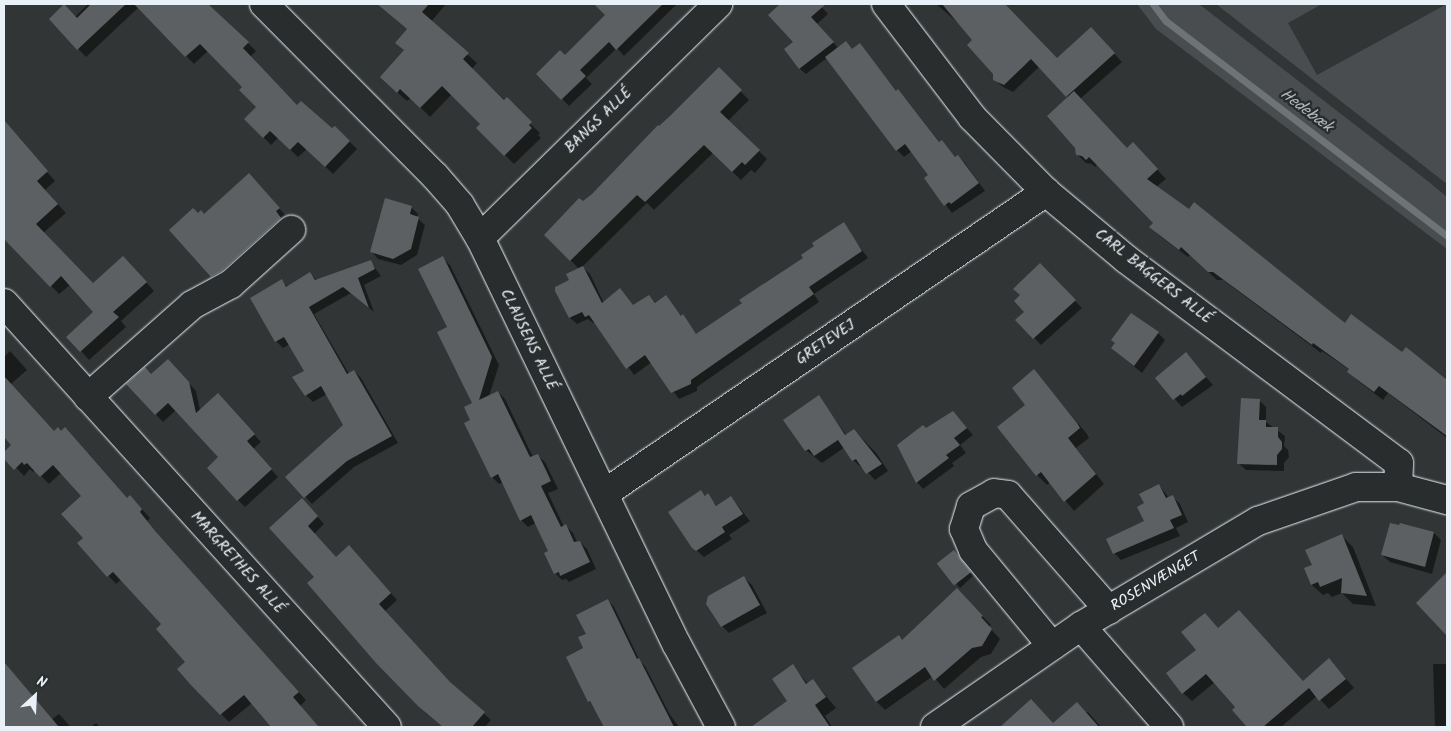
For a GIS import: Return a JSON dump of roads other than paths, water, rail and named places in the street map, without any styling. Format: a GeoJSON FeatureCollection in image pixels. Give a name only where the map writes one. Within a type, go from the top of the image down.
{"type":"FeatureCollection","features":[{"type":"Feature","properties":{"kind":"street","name":"CLAUSENS ALLÉ"},"geometry":{"type":"LineString","coordinates":[[264,4],[435,176],[460,205],[480,238],[677,645],[721,727]]}},
{"type":"Feature","properties":{"kind":"street","name":"BANGS ALLÉ"},"geometry":{"type":"LineString","coordinates":[[480,238],[718,4]]}},
{"type":"Feature","properties":{"kind":"street","name":"CARL BAGGERS ALLÉ"},"geometry":{"type":"LineString","coordinates":[[886,4],[972,117],[1046,192],[1126,258],[1399,463],[1398,486]]}},
{"type":"Feature","properties":{"kind":"street","name":"GRETEVEJ"},"geometry":{"type":"LineString","coordinates":[[605,494],[1046,192]]}},
{"type":"Feature","properties":{"kind":"street"},"geometry":{"type":"LineString","coordinates":[[88,398],[192,305],[231,284],[291,230]]}},
{"type":"Feature","properties":{"kind":"street","name":"MARGRETHES ALLÉ"},"geometry":{"type":"LineString","coordinates":[[4,303],[387,727]]}},
{"type":"Feature","properties":{"kind":"street"},"geometry":{"type":"LineString","coordinates":[[1398,486],[1447,500]]}},
{"type":"Feature","properties":{"kind":"street","name":"ROSENVÆNGET"},"geometry":{"type":"LineString","coordinates":[[934,727],[1081,626],[1258,521],[1356,487],[1398,486]]}},
{"type":"Feature","properties":{"kind":"street"},"geometry":{"type":"LineString","coordinates":[[1052,646],[973,550],[964,529],[971,506],[994,493],[1008,495],[1109,610]]}},
{"type":"Feature","properties":{"kind":"street"},"geometry":{"type":"LineString","coordinates":[[1081,626],[1169,727]]}},
{"type":"Feature","properties":{"kind":"waterway","name":"Hedebæk"},"geometry":{"type":"LineString","coordinates":[[1153,4],[1166,21],[1447,236]]}}]}
